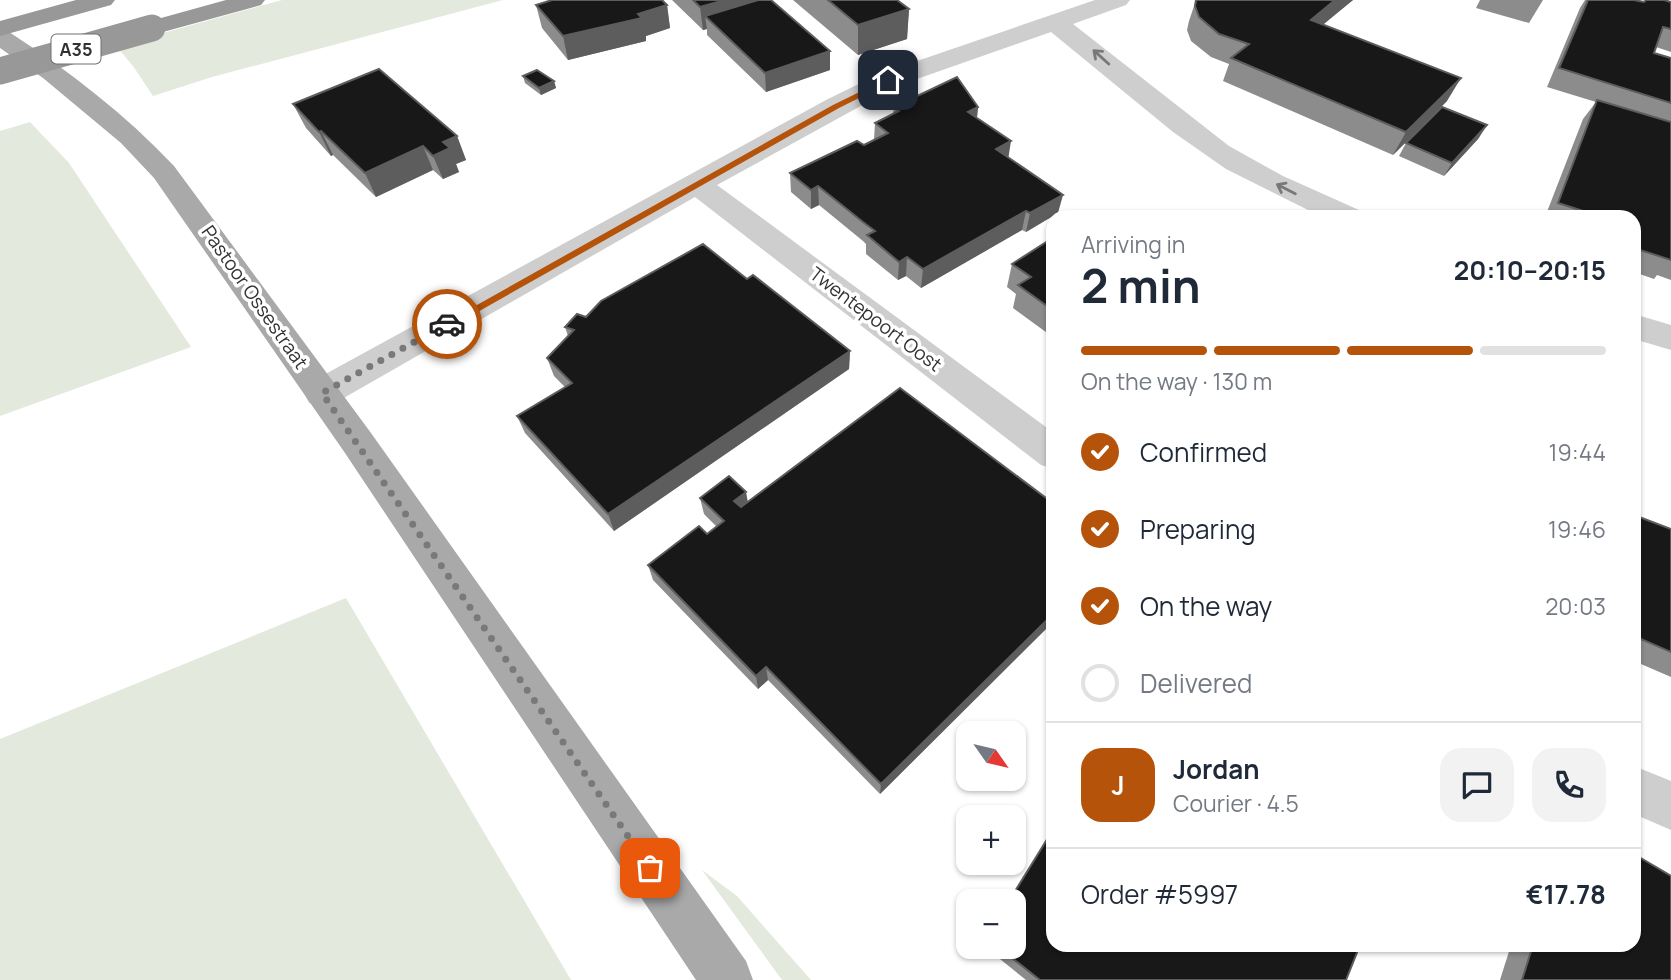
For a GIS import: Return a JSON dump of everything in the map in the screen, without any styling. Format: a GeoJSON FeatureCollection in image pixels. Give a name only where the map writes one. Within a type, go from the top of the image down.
{"type":"FeatureCollection","features":[{"type":"Feature","properties":{"kind":"highway"},"geometry":{"type":"LineString","coordinates":[[0,13],[44,0]]}},
{"type":"Feature","properties":{"kind":"highway","name":"A35"},"geometry":{"type":"LineString","coordinates":[[0,29],[102,0]]}},
{"type":"Feature","properties":{"kind":"highway","name":"A35"},"geometry":{"type":"LineString","coordinates":[[0,53],[180,0]]}},
{"type":"Feature","properties":{"kind":"highway","name":"A35"},"geometry":{"type":"LineString","coordinates":[[0,71],[253,0]]}},
{"type":"Feature","properties":{"kind":"main road","name":"Pastoor Ossestraat"},"geometry":{"type":"LineString","coordinates":[[0,37],[52,72],[131,137],[164,172],[322,393],[727,980]]}},
{"type":"Feature","properties":{"kind":"street"},"geometry":{"type":"LineString","coordinates":[[322,393],[836,106],[888,80],[1118,0]]}},
{"type":"Feature","properties":{"kind":"street"},"geometry":{"type":"LineString","coordinates":[[1056,23],[1084,42],[1140,92],[1203,142],[1253,172],[1333,210]]}},
{"type":"Feature","properties":{"kind":"street","name":"Twentepoort Oost"},"geometry":{"type":"LineString","coordinates":[[698,185],[1046,448]]}},
{"type":"Feature","properties":{"kind":"street"},"geometry":{"type":"LineString","coordinates":[[1641,328],[1671,338]]}},
{"type":"Feature","properties":{"kind":"street"},"geometry":{"type":"LineString","coordinates":[[1641,792],[1671,806]]}},
{"type":"Feature","properties":{"kind":"shaded area"},"geometry":{"type":"Polygon","coordinates":[[[282,0],[503,0],[212,77],[153,96],[116,46],[282,0]]]}},
{"type":"Feature","properties":{"kind":"shaded area"},"geometry":{"type":"Polygon","coordinates":[[[30,122],[69,163],[191,347],[0,416],[0,131],[30,122]]]}},
{"type":"Feature","properties":{"kind":"shaded area"},"geometry":{"type":"Polygon","coordinates":[[[346,598],[571,980],[0,980],[0,739],[346,598]]]}},
{"type":"Feature","properties":{"kind":"shaded area"},"geometry":{"type":"Polygon","coordinates":[[[702,870],[737,896],[811,980],[782,980],[702,870]]]}},
{"type":"Feature","properties":{"kind":"building"},"geometry":{"type":"Polygon","coordinates":[[[552,0],[662,0],[667,5],[638,14],[642,18],[563,36],[536,5],[552,0]]]}},
{"type":"Feature","properties":{"kind":"building"},"geometry":{"type":"Polygon","coordinates":[[[693,0],[725,0],[700,7],[693,0]]]}},
{"type":"Feature","properties":{"kind":"building"},"geometry":{"type":"Polygon","coordinates":[[[758,0],[771,0],[830,51],[765,73],[705,16],[758,0]]]}},
{"type":"Feature","properties":{"kind":"building"},"geometry":{"type":"Polygon","coordinates":[[[828,0],[897,0],[909,9],[858,25],[828,0]]]}},
{"type":"Feature","properties":{"kind":"building"},"geometry":{"type":"Polygon","coordinates":[[[1196,0],[1335,0],[1311,20],[1461,78],[1406,132],[1231,58],[1249,44],[1219,34],[1199,17],[1196,0]]]}},
{"type":"Feature","properties":{"kind":"building"},"geometry":{"type":"Polygon","coordinates":[[[1588,0],[1671,2],[1671,29],[1663,27],[1654,53],[1671,58],[1671,103],[1559,68],[1588,0]]]}},
{"type":"Feature","properties":{"kind":"building"},"geometry":{"type":"Polygon","coordinates":[[[379,69],[457,136],[443,142],[450,148],[433,156],[423,146],[365,173],[319,132],[293,104],[379,69]]]}},
{"type":"Feature","properties":{"kind":"building"},"geometry":{"type":"Polygon","coordinates":[[[537,70],[554,81],[539,88],[523,76],[537,70]]]}},
{"type":"Feature","properties":{"kind":"building"},"geometry":{"type":"Polygon","coordinates":[[[957,77],[978,107],[968,112],[1011,141],[996,149],[1063,195],[1030,213],[1026,211],[923,269],[907,257],[899,262],[867,235],[875,231],[818,186],[811,190],[790,173],[857,141],[864,145],[888,133],[875,123],[899,111],[894,107],[957,77]]]}},
{"type":"Feature","properties":{"kind":"building"},"geometry":{"type":"Polygon","coordinates":[[[1597,100],[1671,122],[1671,260],[1641,250],[1641,210],[1580,210],[1558,203],[1597,100]]]}},
{"type":"Feature","properties":{"kind":"building"},"geometry":{"type":"Polygon","coordinates":[[[1442,107],[1487,125],[1452,163],[1406,143],[1442,107]]]}},
{"type":"Feature","properties":{"kind":"building"},"geometry":{"type":"Polygon","coordinates":[[[1046,242],[1046,305],[1018,285],[1031,277],[1012,264],[1046,242]]]}},
{"type":"Feature","properties":{"kind":"building"},"geometry":{"type":"Polygon","coordinates":[[[703,244],[747,279],[753,275],[850,351],[608,514],[517,416],[572,383],[547,358],[574,330],[565,327],[577,314],[586,317],[601,301],[703,244]]]}},
{"type":"Feature","properties":{"kind":"building"},"geometry":{"type":"Polygon","coordinates":[[[900,388],[1046,498],[1046,621],[881,784],[766,667],[756,676],[648,565],[699,526],[707,534],[724,521],[700,498],[729,476],[746,492],[734,501],[741,507],[900,388]]]}},
{"type":"Feature","properties":{"kind":"building"},"geometry":{"type":"Polygon","coordinates":[[[1641,518],[1671,529],[1671,652],[1641,639],[1641,518]]]}},
{"type":"Feature","properties":{"kind":"building"},"geometry":{"type":"Polygon","coordinates":[[[1046,841],[1046,952],[1357,952],[1346,980],[1040,980],[1013,959],[1026,959],[1026,889],[1016,889],[1046,841]]]}},
{"type":"Feature","properties":{"kind":"building"},"geometry":{"type":"Polygon","coordinates":[[[1641,858],[1671,876],[1671,980],[1522,980],[1531,952],[1641,952],[1641,858]]]}},
{"type":"Feature","properties":{"kind":"way so far"},"geometry":{"type":"LineString","coordinates":[[447,324],[322,393],[650,868]]}},
{"type":"Feature","properties":{"kind":"route"},"geometry":{"type":"LineString","coordinates":[[447,324],[836,106],[888,80]]}}]}
